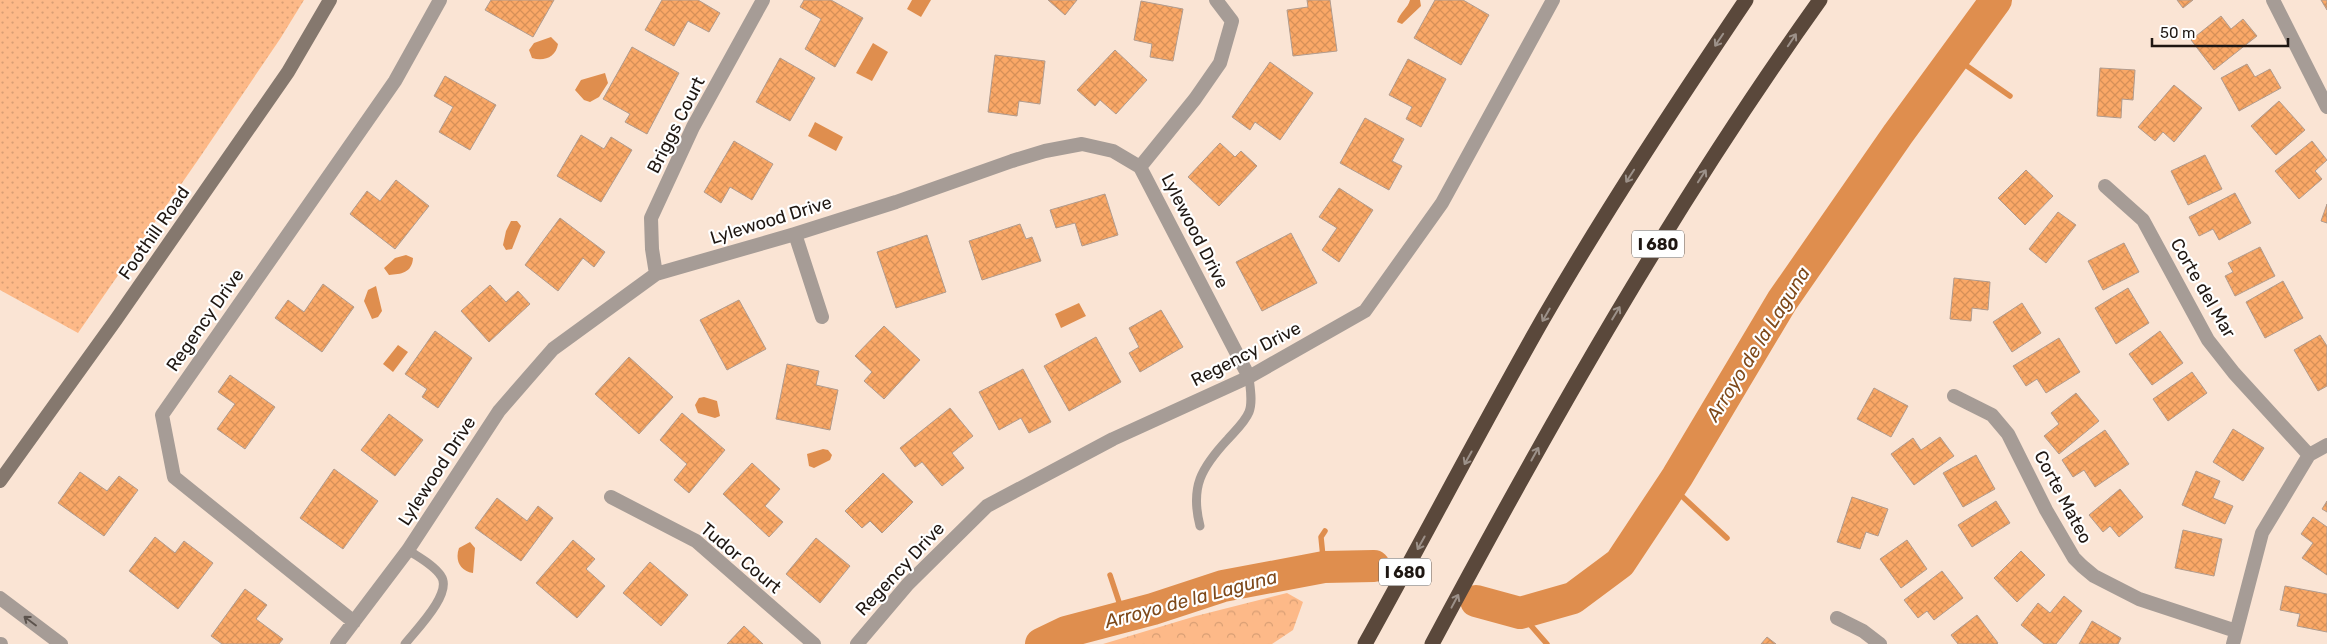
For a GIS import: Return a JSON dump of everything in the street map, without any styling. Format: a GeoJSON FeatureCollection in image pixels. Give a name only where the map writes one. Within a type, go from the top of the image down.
{"type":"FeatureCollection","features":[{"type":"Feature","properties":{"kind":"highway","name":"I 680"},"geometry":{"type":"LineString","coordinates":[[1365,644],[1544,318],[1618,195],[1746,0]]}},
{"type":"Feature","properties":{"kind":"highway","name":"I 680"},"geometry":{"type":"LineString","coordinates":[[1432,644],[1511,496],[1594,349],[1663,236],[1820,0]]}},
{"type":"Feature","properties":{"kind":"main road","name":"Foothill Road"},"geometry":{"type":"LineString","coordinates":[[0,481],[115,321],[288,72],[330,0]]}},
{"type":"Feature","properties":{"kind":"street","name":"Regency Drive"},"geometry":{"type":"LineString","coordinates":[[354,622],[174,477],[162,415],[395,81],[440,0]]}},
{"type":"Feature","properties":{"kind":"street","name":"Briggs Court"},"geometry":{"type":"LineString","coordinates":[[656,274],[652,249],[651,218],[693,127],[763,0]]}},
{"type":"Feature","properties":{"kind":"street"},"geometry":{"type":"LineString","coordinates":[[1140,167],[1195,100],[1220,63],[1232,21],[1216,0]]}},
{"type":"Feature","properties":{"kind":"street","name":"Regency Drive"},"geometry":{"type":"LineString","coordinates":[[856,644],[908,584],[987,506],[1112,439],[1249,377],[1366,310],[1442,203],[1553,0]]}},
{"type":"Feature","properties":{"kind":"street"},"geometry":{"type":"LineString","coordinates":[[2273,0],[2327,107]]}},
{"type":"Feature","properties":{"kind":"street","name":"Lylewood Drive"},"geometry":{"type":"LineString","coordinates":[[337,644],[408,550],[499,411],[553,350],[656,274],[795,234],[896,202],[1012,161],[1082,144],[1113,151],[1140,167],[1249,377]]}},
{"type":"Feature","properties":{"kind":"street","name":"Corte del Mar"},"geometry":{"type":"LineString","coordinates":[[2105,186],[2144,220],[2208,340],[2234,373],[2310,455]]}},
{"type":"Feature","properties":{"kind":"street"},"geometry":{"type":"LineString","coordinates":[[795,234],[822,317]]}},
{"type":"Feature","properties":{"kind":"street","name":"Corte Mateo"},"geometry":{"type":"LineString","coordinates":[[1954,396],[1992,416],[2008,434],[2046,510],[2074,558],[2082,566],[2094,576],[2139,599],[2235,637]]}},
{"type":"Feature","properties":{"kind":"street"},"geometry":{"type":"LineString","coordinates":[[2235,637],[2262,533],[2310,455],[2327,445]]}},
{"type":"Feature","properties":{"kind":"street","name":"Tudor Court"},"geometry":{"type":"LineString","coordinates":[[611,497],[696,541],[814,644]]}},
{"type":"Feature","properties":{"kind":"street"},"geometry":{"type":"LineString","coordinates":[[0,598],[61,644]]}},
{"type":"Feature","properties":{"kind":"street"},"geometry":{"type":"LineString","coordinates":[[1837,618],[1863,631],[1880,644]]}},
{"type":"Feature","properties":{"kind":"lane"},"geometry":{"type":"LineString","coordinates":[[1200,526],[1196,509],[1200,474],[1217,451],[1239,428],[1249,411],[1249,377]]}},
{"type":"Feature","properties":{"kind":"lane"},"geometry":{"type":"LineString","coordinates":[[405,644],[440,598],[444,587],[444,581],[437,571],[408,550]]}},
{"type":"Feature","properties":{"kind":"green space"},"geometry":{"type":"Polygon","coordinates":[[[0,0],[304,0],[280,39],[200,157],[78,333],[0,290],[0,0]]]}},
{"type":"Feature","properties":{"kind":"green space"},"geometry":{"type":"Polygon","coordinates":[[[1287,593],[1303,602],[1293,630],[1272,644],[1103,644],[1196,616],[1287,593]]]}},
{"type":"Feature","properties":{"kind":"shaded area"},"geometry":{"type":"Polygon","coordinates":[[[912,0],[931,0],[921,17],[907,9],[912,0]]]}},
{"type":"Feature","properties":{"kind":"shaded area"},"geometry":{"type":"Polygon","coordinates":[[[1410,0],[1420,0],[1421,6],[1402,24],[1397,22],[1400,15],[1410,0]]]}},
{"type":"Feature","properties":{"kind":"shaded area"},"geometry":{"type":"Polygon","coordinates":[[[551,37],[558,44],[555,52],[545,59],[532,58],[529,50],[534,43],[551,37]]]}},
{"type":"Feature","properties":{"kind":"shaded area"},"geometry":{"type":"Polygon","coordinates":[[[873,43],[888,52],[872,81],[856,73],[873,43]]]}},
{"type":"Feature","properties":{"kind":"shaded area"},"geometry":{"type":"Polygon","coordinates":[[[605,73],[608,83],[599,97],[590,102],[584,100],[575,90],[581,80],[605,73]]]}},
{"type":"Feature","properties":{"kind":"shaded area"},"geometry":{"type":"Polygon","coordinates":[[[815,122],[843,137],[836,151],[808,136],[815,122]]]}},
{"type":"Feature","properties":{"kind":"shaded area"},"geometry":{"type":"Polygon","coordinates":[[[511,221],[517,221],[521,226],[512,249],[506,250],[503,245],[506,231],[511,221]]]}},
{"type":"Feature","properties":{"kind":"shaded area"},"geometry":{"type":"Polygon","coordinates":[[[406,255],[413,258],[411,267],[405,272],[389,275],[384,268],[395,258],[406,255]]]}},
{"type":"Feature","properties":{"kind":"shaded area"},"geometry":{"type":"Polygon","coordinates":[[[376,286],[382,311],[378,317],[372,319],[364,301],[368,290],[376,286]]]}},
{"type":"Feature","properties":{"kind":"shaded area"},"geometry":{"type":"Polygon","coordinates":[[[1079,303],[1086,316],[1061,328],[1055,314],[1079,303]]]}},
{"type":"Feature","properties":{"kind":"shaded area"},"geometry":{"type":"Polygon","coordinates":[[[398,345],[408,352],[393,372],[383,364],[398,345]]]}},
{"type":"Feature","properties":{"kind":"shaded area"},"geometry":{"type":"Polygon","coordinates":[[[704,397],[717,401],[720,416],[715,418],[698,413],[695,405],[699,398],[704,397]]]}},
{"type":"Feature","properties":{"kind":"shaded area"},"geometry":{"type":"Polygon","coordinates":[[[823,449],[828,450],[832,455],[830,460],[814,468],[809,466],[807,454],[823,449]]]}},
{"type":"Feature","properties":{"kind":"shaded area"},"geometry":{"type":"Polygon","coordinates":[[[470,542],[475,548],[473,573],[464,570],[458,560],[459,548],[470,542]]]}},
{"type":"Feature","properties":{"kind":"building"},"geometry":{"type":"Polygon","coordinates":[[[491,0],[554,0],[533,37],[485,10],[491,0]]]}},
{"type":"Feature","properties":{"kind":"building"},"geometry":{"type":"Polygon","coordinates":[[[662,0],[698,0],[720,13],[709,32],[688,21],[674,46],[645,30],[662,0]]]}},
{"type":"Feature","properties":{"kind":"building"},"geometry":{"type":"Polygon","coordinates":[[[804,0],[831,0],[863,18],[835,67],[805,49],[821,19],[800,7],[804,0]]]}},
{"type":"Feature","properties":{"kind":"building"},"geometry":{"type":"Polygon","coordinates":[[[1048,0],[1077,0],[1065,15],[1048,0]]]}},
{"type":"Feature","properties":{"kind":"building"},"geometry":{"type":"Polygon","coordinates":[[[1307,0],[1330,0],[1337,51],[1293,56],[1287,10],[1308,7],[1307,0]]]}},
{"type":"Feature","properties":{"kind":"building"},"geometry":{"type":"Polygon","coordinates":[[[1435,0],[1463,0],[1489,15],[1461,65],[1414,38],[1435,0]]]}},
{"type":"Feature","properties":{"kind":"building"},"geometry":{"type":"Polygon","coordinates":[[[2177,0],[2193,0],[2183,8],[2177,0]]]}},
{"type":"Feature","properties":{"kind":"building"},"geometry":{"type":"Polygon","coordinates":[[[2321,0],[2327,0],[2327,10],[2321,0]]]}},
{"type":"Feature","properties":{"kind":"building"},"geometry":{"type":"Polygon","coordinates":[[[1141,1],[1183,9],[1173,61],[1150,57],[1152,44],[1134,40],[1141,1]]]}},
{"type":"Feature","properties":{"kind":"building"},"geometry":{"type":"Polygon","coordinates":[[[2221,16],[2231,29],[2243,19],[2257,36],[2214,70],[2191,40],[2221,16]]]}},
{"type":"Feature","properties":{"kind":"building"},"geometry":{"type":"Polygon","coordinates":[[[632,47],[679,73],[647,134],[625,122],[630,114],[603,99],[632,47]]]}},
{"type":"Feature","properties":{"kind":"building"},"geometry":{"type":"Polygon","coordinates":[[[1115,50],[1147,80],[1116,114],[1100,100],[1095,106],[1077,90],[1115,50]]]}},
{"type":"Feature","properties":{"kind":"building"},"geometry":{"type":"Polygon","coordinates":[[[995,55],[1045,61],[1040,104],[1019,101],[1017,116],[988,112],[995,55]]]}},
{"type":"Feature","properties":{"kind":"building"},"geometry":{"type":"Polygon","coordinates":[[[780,58],[815,78],[790,121],[756,102],[780,58]]]}},
{"type":"Feature","properties":{"kind":"building"},"geometry":{"type":"Polygon","coordinates":[[[1408,59],[1446,79],[1421,127],[1406,119],[1412,107],[1389,95],[1408,59]]]}},
{"type":"Feature","properties":{"kind":"building"},"geometry":{"type":"Polygon","coordinates":[[[1270,62],[1313,93],[1280,140],[1255,122],[1250,130],[1232,117],[1270,62]]]}},
{"type":"Feature","properties":{"kind":"building"},"geometry":{"type":"Polygon","coordinates":[[[2247,64],[2255,77],[2270,69],[2281,88],[2239,111],[2221,78],[2247,64]]]}},
{"type":"Feature","properties":{"kind":"building"},"geometry":{"type":"Polygon","coordinates":[[[2100,68],[2135,70],[2133,100],[2122,99],[2121,118],[2097,116],[2100,68]]]}},
{"type":"Feature","properties":{"kind":"building"},"geometry":{"type":"Polygon","coordinates":[[[445,76],[496,105],[470,150],[439,132],[453,107],[434,96],[445,76]]]}},
{"type":"Feature","properties":{"kind":"building"},"geometry":{"type":"Polygon","coordinates":[[[2174,85],[2202,108],[2174,142],[2163,132],[2155,141],[2138,127],[2174,85]]]}},
{"type":"Feature","properties":{"kind":"building"},"geometry":{"type":"Polygon","coordinates":[[[2279,101],[2305,130],[2276,155],[2251,126],[2279,101]]]}},
{"type":"Feature","properties":{"kind":"building"},"geometry":{"type":"Polygon","coordinates":[[[1365,118],[1404,139],[1392,161],[1402,166],[1389,190],[1340,163],[1365,118]]]}},
{"type":"Feature","properties":{"kind":"building"},"geometry":{"type":"Polygon","coordinates":[[[581,135],[604,149],[611,137],[632,150],[601,202],[557,176],[581,135]]]}},
{"type":"Feature","properties":{"kind":"building"},"geometry":{"type":"Polygon","coordinates":[[[734,141],[773,164],[752,200],[730,187],[721,203],[704,192],[734,141]]]}},
{"type":"Feature","properties":{"kind":"building"},"geometry":{"type":"Polygon","coordinates":[[[2312,141],[2327,160],[2315,171],[2322,179],[2299,199],[2275,171],[2312,141]]]}},
{"type":"Feature","properties":{"kind":"building"},"geometry":{"type":"Polygon","coordinates":[[[1220,143],[1235,157],[1241,151],[1257,166],[1219,206],[1188,177],[1220,143]]]}},
{"type":"Feature","properties":{"kind":"building"},"geometry":{"type":"Polygon","coordinates":[[[2205,155],[2222,189],[2188,205],[2171,171],[2205,155]]]}},
{"type":"Feature","properties":{"kind":"building"},"geometry":{"type":"Polygon","coordinates":[[[2026,170],[2053,196],[2025,225],[1998,198],[2026,170]]]}},
{"type":"Feature","properties":{"kind":"building"},"geometry":{"type":"Polygon","coordinates":[[[396,180],[429,206],[395,249],[350,214],[367,191],[380,201],[396,180]]]}},
{"type":"Feature","properties":{"kind":"building"},"geometry":{"type":"Polygon","coordinates":[[[1339,188],[1373,210],[1339,262],[1322,250],[1337,228],[1319,217],[1339,188]]]}},
{"type":"Feature","properties":{"kind":"building"},"geometry":{"type":"Polygon","coordinates":[[[2235,193],[2251,223],[2219,240],[2213,229],[2199,236],[2189,217],[2235,193]]]}},
{"type":"Feature","properties":{"kind":"building"},"geometry":{"type":"Polygon","coordinates":[[[1105,194],[1118,235],[1082,246],[1075,223],[1056,228],[1050,210],[1105,194]]]}},
{"type":"Feature","properties":{"kind":"building"},"geometry":{"type":"Polygon","coordinates":[[[2327,204],[2327,223],[2321,221],[2327,204]]]}},
{"type":"Feature","properties":{"kind":"building"},"geometry":{"type":"Polygon","coordinates":[[[2058,212],[2076,225],[2046,263],[2029,249],[2058,212]]]}},
{"type":"Feature","properties":{"kind":"building"},"geometry":{"type":"Polygon","coordinates":[[[560,218],[605,252],[594,267],[583,258],[558,291],[525,265],[560,218]]]}},
{"type":"Feature","properties":{"kind":"building"},"geometry":{"type":"Polygon","coordinates":[[[1020,224],[1026,239],[1032,237],[1041,261],[982,280],[969,241],[1020,224]]]}},
{"type":"Feature","properties":{"kind":"building"},"geometry":{"type":"Polygon","coordinates":[[[1291,233],[1317,283],[1262,311],[1236,262],[1291,233]]]}},
{"type":"Feature","properties":{"kind":"building"},"geometry":{"type":"Polygon","coordinates":[[[927,235],[946,292],[896,308],[877,252],[927,235]]]}},
{"type":"Feature","properties":{"kind":"building"},"geometry":{"type":"Polygon","coordinates":[[[2124,243],[2139,272],[2103,290],[2088,261],[2124,243]]]}},
{"type":"Feature","properties":{"kind":"building"},"geometry":{"type":"Polygon","coordinates":[[[2260,247],[2275,276],[2235,296],[2225,276],[2233,272],[2228,263],[2260,247]]]}},
{"type":"Feature","properties":{"kind":"building"},"geometry":{"type":"Polygon","coordinates":[[[1954,278],[1990,282],[1988,310],[1972,308],[1971,321],[1950,319],[1954,278]]]}},
{"type":"Feature","properties":{"kind":"building"},"geometry":{"type":"Polygon","coordinates":[[[2283,281],[2303,318],[2265,338],[2246,302],[2283,281]]]}},
{"type":"Feature","properties":{"kind":"building"},"geometry":{"type":"Polygon","coordinates":[[[323,284],[354,307],[322,352],[275,318],[288,300],[304,312],[323,284]]]}},
{"type":"Feature","properties":{"kind":"building"},"geometry":{"type":"Polygon","coordinates":[[[490,285],[506,302],[518,291],[530,304],[489,342],[461,311],[490,285]]]}},
{"type":"Feature","properties":{"kind":"building"},"geometry":{"type":"Polygon","coordinates":[[[2128,288],[2149,323],[2116,344],[2095,308],[2128,288]]]}},
{"type":"Feature","properties":{"kind":"building"},"geometry":{"type":"Polygon","coordinates":[[[739,300],[766,349],[727,370],[700,320],[739,300]]]}},
{"type":"Feature","properties":{"kind":"building"},"geometry":{"type":"Polygon","coordinates":[[[2022,303],[2041,333],[2012,352],[1993,322],[2022,303]]]}},
{"type":"Feature","properties":{"kind":"building"},"geometry":{"type":"Polygon","coordinates":[[[1161,310],[1183,347],[1140,372],[1129,353],[1139,347],[1129,328],[1161,310]]]}},
{"type":"Feature","properties":{"kind":"building"},"geometry":{"type":"Polygon","coordinates":[[[884,326],[920,360],[884,399],[864,381],[872,372],[855,356],[884,326]]]}},
{"type":"Feature","properties":{"kind":"building"},"geometry":{"type":"Polygon","coordinates":[[[435,331],[472,358],[438,408],[422,397],[427,389],[405,374],[435,331]]]}},
{"type":"Feature","properties":{"kind":"building"},"geometry":{"type":"Polygon","coordinates":[[[2160,331],[2183,363],[2152,385],[2129,354],[2160,331]]]}},
{"type":"Feature","properties":{"kind":"building"},"geometry":{"type":"Polygon","coordinates":[[[2320,335],[2327,346],[2327,386],[2318,391],[2294,350],[2320,335]]]}},
{"type":"Feature","properties":{"kind":"building"},"geometry":{"type":"Polygon","coordinates":[[[1096,337],[1121,382],[1069,411],[1044,366],[1096,337]]]}},
{"type":"Feature","properties":{"kind":"building"},"geometry":{"type":"Polygon","coordinates":[[[2059,338],[2080,372],[2046,393],[2037,379],[2026,386],[2013,366],[2059,338]]]}},
{"type":"Feature","properties":{"kind":"building"},"geometry":{"type":"Polygon","coordinates":[[[629,357],[673,397],[639,434],[595,394],[629,357]]]}},
{"type":"Feature","properties":{"kind":"building"},"geometry":{"type":"Polygon","coordinates":[[[787,364],[819,371],[816,385],[838,390],[830,430],[776,419],[787,364]]]}},
{"type":"Feature","properties":{"kind":"building"},"geometry":{"type":"Polygon","coordinates":[[[1023,369],[1051,422],[1029,433],[1021,418],[999,430],[979,392],[1023,369]]]}},
{"type":"Feature","properties":{"kind":"building"},"geometry":{"type":"Polygon","coordinates":[[[2192,372],[2207,393],[2168,421],[2153,399],[2192,372]]]}},
{"type":"Feature","properties":{"kind":"building"},"geometry":{"type":"Polygon","coordinates":[[[230,375],[275,407],[245,449],[217,429],[235,404],[218,392],[230,375]]]}},
{"type":"Feature","properties":{"kind":"building"},"geometry":{"type":"Polygon","coordinates":[[[1874,388],[1908,406],[1891,437],[1857,419],[1874,388]]]}},
{"type":"Feature","properties":{"kind":"building"},"geometry":{"type":"Polygon","coordinates":[[[2076,393],[2099,421],[2059,454],[2044,436],[2059,424],[2051,413],[2076,393]]]}},
{"type":"Feature","properties":{"kind":"building"},"geometry":{"type":"Polygon","coordinates":[[[950,408],[973,436],[952,453],[964,468],[942,486],[922,462],[915,467],[900,448],[950,408]]]}},
{"type":"Feature","properties":{"kind":"building"},"geometry":{"type":"Polygon","coordinates":[[[682,413],[725,450],[689,493],[674,480],[687,464],[660,440],[682,413]]]}},
{"type":"Feature","properties":{"kind":"building"},"geometry":{"type":"Polygon","coordinates":[[[389,414],[423,440],[395,476],[361,450],[389,414]]]}},
{"type":"Feature","properties":{"kind":"building"},"geometry":{"type":"Polygon","coordinates":[[[2233,429],[2264,448],[2243,481],[2213,462],[2233,429]]]}},
{"type":"Feature","properties":{"kind":"building"},"geometry":{"type":"Polygon","coordinates":[[[2105,430],[2129,464],[2095,487],[2084,470],[2073,477],[2062,460],[2105,430]]]}},
{"type":"Feature","properties":{"kind":"building"},"geometry":{"type":"Polygon","coordinates":[[[1940,437],[1954,456],[1914,485],[1891,454],[1913,438],[1921,450],[1940,437]]]}},
{"type":"Feature","properties":{"kind":"building"},"geometry":{"type":"Polygon","coordinates":[[[1976,455],[1995,489],[1963,507],[1943,473],[1976,455]]]}},
{"type":"Feature","properties":{"kind":"building"},"geometry":{"type":"Polygon","coordinates":[[[752,463],[780,489],[765,506],[783,522],[769,537],[723,494],[752,463]]]}},
{"type":"Feature","properties":{"kind":"building"},"geometry":{"type":"Polygon","coordinates":[[[334,469],[378,501],[343,549],[300,518],[334,469]]]}},
{"type":"Feature","properties":{"kind":"building"},"geometry":{"type":"Polygon","coordinates":[[[2196,471],[2220,481],[2213,498],[2233,506],[2225,524],[2182,505],[2196,471]]]}},
{"type":"Feature","properties":{"kind":"building"},"geometry":{"type":"Polygon","coordinates":[[[80,472],[107,491],[119,476],[138,490],[104,536],[58,503],[80,472]]]}},
{"type":"Feature","properties":{"kind":"building"},"geometry":{"type":"Polygon","coordinates":[[[883,473],[913,502],[882,533],[870,521],[862,528],[845,511],[883,473]]]}},
{"type":"Feature","properties":{"kind":"building"},"geometry":{"type":"Polygon","coordinates":[[[2120,489],[2143,517],[2119,537],[2110,526],[2103,532],[2089,515],[2120,489]]]}},
{"type":"Feature","properties":{"kind":"building"},"geometry":{"type":"Polygon","coordinates":[[[1852,497],[1888,509],[1878,536],[1866,532],[1860,549],[1837,542],[1852,497]]]}},
{"type":"Feature","properties":{"kind":"building"},"geometry":{"type":"Polygon","coordinates":[[[497,498],[527,521],[538,506],[553,518],[521,561],[475,528],[497,498]]]}},
{"type":"Feature","properties":{"kind":"building"},"geometry":{"type":"Polygon","coordinates":[[[1996,501],[2010,523],[1972,547],[1958,525],[1996,501]]]}},
{"type":"Feature","properties":{"kind":"building"},"geometry":{"type":"Polygon","coordinates":[[[2327,501],[2327,512],[2322,509],[2327,501]]]}},
{"type":"Feature","properties":{"kind":"building"},"geometry":{"type":"Polygon","coordinates":[[[2313,517],[2327,527],[2327,575],[2302,558],[2313,543],[2301,534],[2313,517]]]}},
{"type":"Feature","properties":{"kind":"building"},"geometry":{"type":"Polygon","coordinates":[[[2183,530],[2222,539],[2214,576],[2175,568],[2183,530]]]}},
{"type":"Feature","properties":{"kind":"building"},"geometry":{"type":"Polygon","coordinates":[[[155,537],[175,553],[184,541],[213,563],[178,609],[129,571],[155,537]]]}},
{"type":"Feature","properties":{"kind":"building"},"geometry":{"type":"Polygon","coordinates":[[[816,538],[850,566],[820,603],[786,574],[816,538]]]}},
{"type":"Feature","properties":{"kind":"building"},"geometry":{"type":"Polygon","coordinates":[[[573,540],[595,559],[586,569],[605,586],[577,618],[536,583],[573,540]]]}},
{"type":"Feature","properties":{"kind":"building"},"geometry":{"type":"Polygon","coordinates":[[[1907,540],[1927,569],[1901,588],[1880,559],[1907,540]]]}},
{"type":"Feature","properties":{"kind":"building"},"geometry":{"type":"Polygon","coordinates":[[[2021,551],[2045,575],[2017,602],[1994,578],[2021,551]]]}},
{"type":"Feature","properties":{"kind":"building"},"geometry":{"type":"Polygon","coordinates":[[[650,562],[688,595],[661,626],[623,593],[650,562]]]}},
{"type":"Feature","properties":{"kind":"building"},"geometry":{"type":"Polygon","coordinates":[[[1942,571],[1963,598],[1934,620],[1927,611],[1918,618],[1904,600],[1942,571]]]}},
{"type":"Feature","properties":{"kind":"building"},"geometry":{"type":"Polygon","coordinates":[[[2285,586],[2327,594],[2327,632],[2297,626],[2300,614],[2280,610],[2285,586]]]}},
{"type":"Feature","properties":{"kind":"building"},"geometry":{"type":"Polygon","coordinates":[[[245,589],[267,605],[256,619],[283,639],[279,644],[222,644],[211,636],[245,589]]]}},
{"type":"Feature","properties":{"kind":"building"},"geometry":{"type":"Polygon","coordinates":[[[2064,596],[2082,611],[2056,644],[2044,644],[2021,625],[2038,603],[2050,613],[2064,596]]]}},
{"type":"Feature","properties":{"kind":"building"},"geometry":{"type":"Polygon","coordinates":[[[1977,615],[1997,644],[1958,644],[1951,635],[1977,615]]]}},
{"type":"Feature","properties":{"kind":"building"},"geometry":{"type":"Polygon","coordinates":[[[2092,621],[2121,638],[2118,644],[2079,644],[2092,621]]]}},
{"type":"Feature","properties":{"kind":"building"},"geometry":{"type":"Polygon","coordinates":[[[744,626],[763,644],[727,644],[744,626]]]}},
{"type":"Feature","properties":{"kind":"building"},"geometry":{"type":"Polygon","coordinates":[[[1767,637],[1776,644],[1761,644],[1767,637]]]}},
{"type":"Feature","properties":{"kind":"waterway","name":"Arroyo de la Laguna"},"geometry":{"type":"LineString","coordinates":[[1476,601],[1520,613],[1573,598],[1620,563],[1677,477],[1782,301],[1898,134],[1996,0]]}},
{"type":"Feature","properties":{"kind":"waterway"},"geometry":{"type":"LineString","coordinates":[[1954,57],[2010,96]]}},
{"type":"Feature","properties":{"kind":"waterway"},"geometry":{"type":"LineString","coordinates":[[1671,486],[1727,538]]}},
{"type":"Feature","properties":{"kind":"waterway"},"geometry":{"type":"LineString","coordinates":[[1324,567],[1321,537],[1325,531]]}},
{"type":"Feature","properties":{"kind":"waterway","name":"Arroyo de la Laguna"},"geometry":{"type":"LineString","coordinates":[[1041,644],[1066,632],[1153,609],[1223,586],[1324,567],[1374,566]]}},
{"type":"Feature","properties":{"kind":"waterway"},"geometry":{"type":"LineString","coordinates":[[1110,575],[1124,617]]}},
{"type":"Feature","properties":{"kind":"waterway"},"geometry":{"type":"LineString","coordinates":[[1520,613],[1547,644]]}}]}
